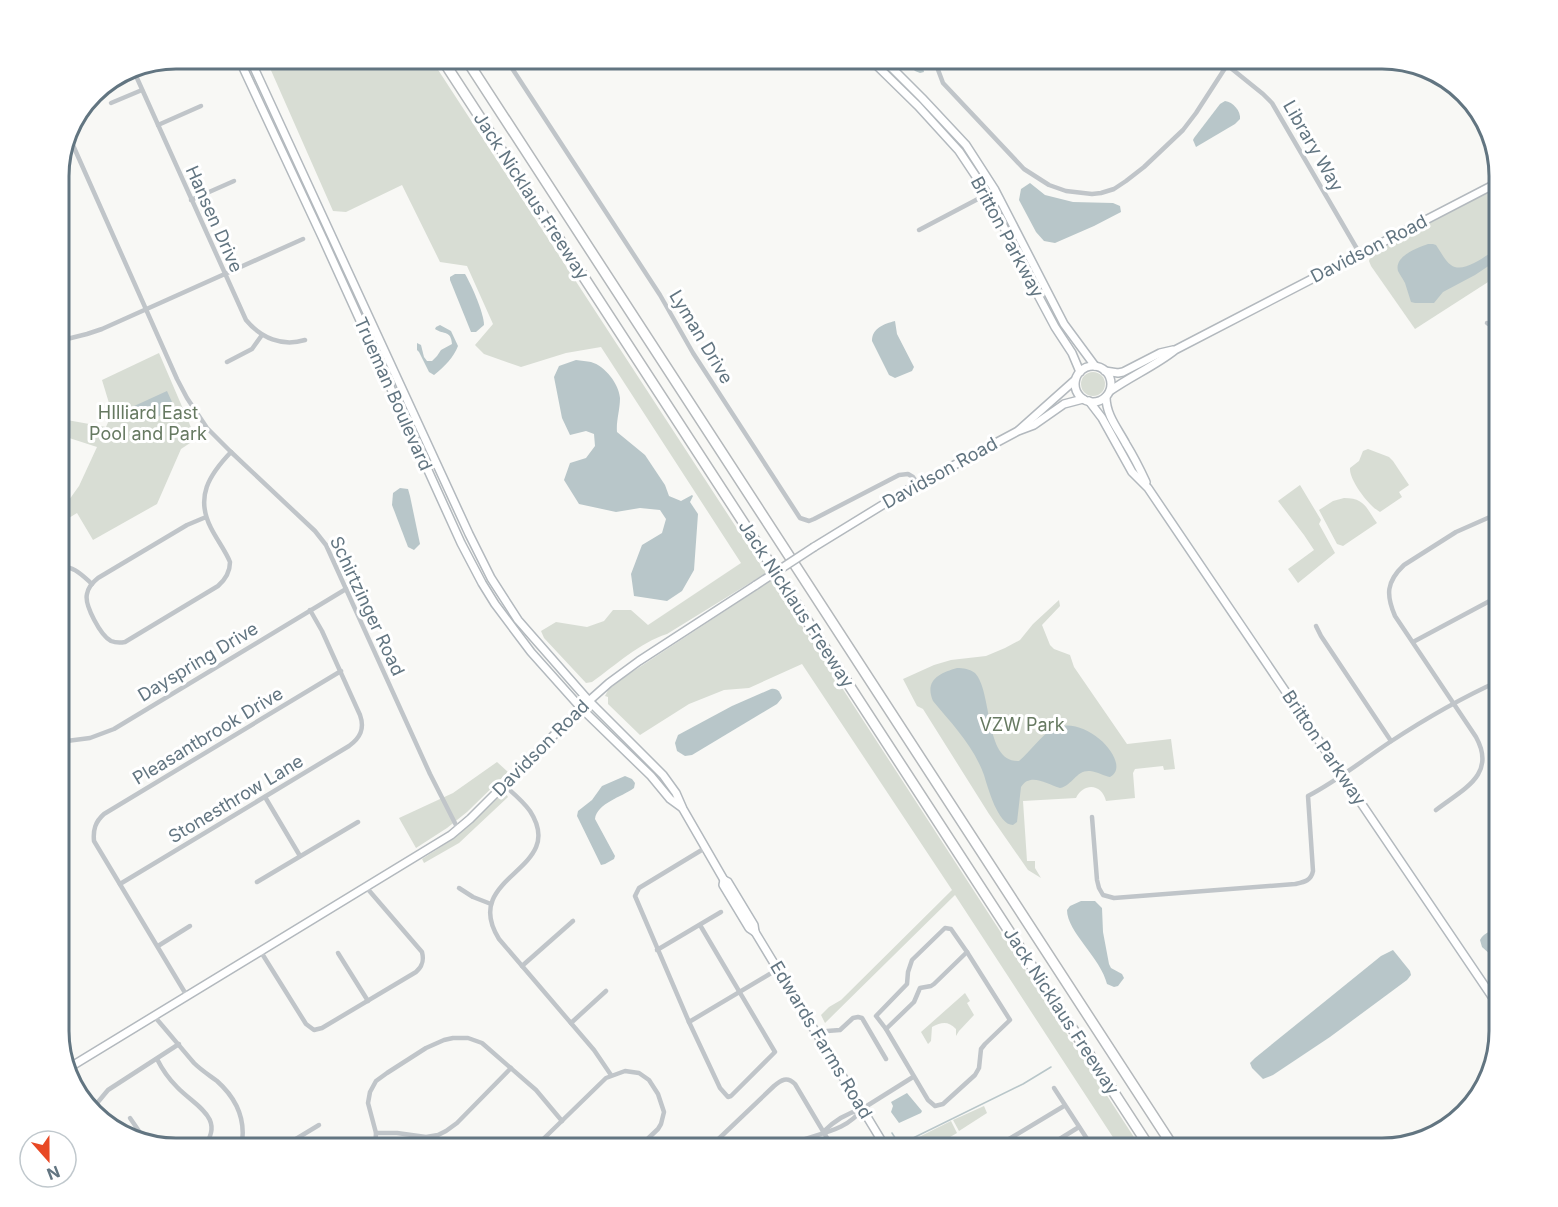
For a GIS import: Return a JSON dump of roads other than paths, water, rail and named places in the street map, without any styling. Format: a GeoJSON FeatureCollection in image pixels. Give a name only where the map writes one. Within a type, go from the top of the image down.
{"type":"FeatureCollection","features":[{"type":"Feature","properties":{"kind":"highway","name":"Jack Nicklaus Freeway"},"geometry":{"type":"LineString","coordinates":[[449,69],[1143,1138]]}},
{"type":"Feature","properties":{"kind":"highway","name":"Jack Nicklaus Freeway"},"geometry":{"type":"LineString","coordinates":[[473,69],[1167,1138]]}},
{"type":"Feature","properties":{"kind":"main road","name":"Trueman Boulevard"},"geometry":{"type":"LineString","coordinates":[[244,69],[461,543],[482,583],[508,624],[581,708]]}},
{"type":"Feature","properties":{"kind":"main road","name":"Trueman Boulevard"},"geometry":{"type":"LineString","coordinates":[[255,69],[491,578],[518,620],[589,701]]}},
{"type":"Feature","properties":{"kind":"main road","name":"Britton Parkway"},"geometry":{"type":"LineString","coordinates":[[881,69],[959,151],[987,193],[1080,372]]}},
{"type":"Feature","properties":{"kind":"main road","name":"Britton Parkway"},"geometry":{"type":"LineString","coordinates":[[894,69],[966,145],[995,190],[1064,324],[1095,366]]}},
{"type":"Feature","properties":{"kind":"main road","name":"Davidson Road"},"geometry":{"type":"LineString","coordinates":[[1108,394],[1126,379],[1175,350],[1489,188]]}},
{"type":"Feature","properties":{"kind":"main road","name":"Davidson Road"},"geometry":{"type":"LineString","coordinates":[[1106,371],[1123,372],[1160,353],[1175,350]]}},
{"type":"Feature","properties":{"kind":"main road"},"geometry":{"type":"LineString","coordinates":[[1089,366],[1106,371],[1110,380],[1108,394],[1095,402],[1086,400],[1076,389],[1076,380],[1080,372],[1089,366]]}},
{"type":"Feature","properties":{"kind":"main road","name":"Davidson Road"},"geometry":{"type":"LineString","coordinates":[[1018,431],[1076,380]]}},
{"type":"Feature","properties":{"kind":"main road","name":"Britton Parkway"},"geometry":{"type":"LineString","coordinates":[[1108,394],[1107,407],[1112,419],[1140,468],[1148,488]]}},
{"type":"Feature","properties":{"kind":"main road","name":"Davidson Road"},"geometry":{"type":"LineString","coordinates":[[75,1064],[441,842],[458,829],[581,708],[639,661],[858,519],[918,484],[1018,431],[1034,425],[1064,404],[1086,400]]}},
{"type":"Feature","properties":{"kind":"main road","name":"Britton Parkway"},"geometry":{"type":"LineString","coordinates":[[1086,400],[1102,418],[1132,472],[1148,488],[1489,989]]}},
{"type":"Feature","properties":{"kind":"main road","name":"Edwards Farms Road"},"geometry":{"type":"LineString","coordinates":[[589,701],[663,775],[676,793],[682,809],[724,880],[723,885],[749,928],[755,932],[778,969],[879,1138]]}},
{"type":"Feature","properties":{"kind":"main road","name":"Edwards Farms Road"},"geometry":{"type":"LineString","coordinates":[[581,708],[682,809]]}},
{"type":"Feature","properties":{"kind":"street","name":"Lyman Drive"},"geometry":{"type":"LineString","coordinates":[[513,69],[660,295],[693,353],[800,518],[809,521],[814,519],[899,475],[908,474],[918,484]]}},
{"type":"Feature","properties":{"kind":"street"},"geometry":{"type":"LineString","coordinates":[[938,69],[943,83],[1024,169],[1049,186],[1066,191],[1101,193],[1114,189],[1144,167],[1183,130],[1224,69]]}},
{"type":"Feature","properties":{"kind":"street","name":"Library Way"},"geometry":{"type":"LineString","coordinates":[[1232,69],[1272,103],[1360,254]]}},
{"type":"Feature","properties":{"kind":"street","name":"Hansen Drive"},"geometry":{"type":"LineString","coordinates":[[136,77],[246,320],[262,335]]}},
{"type":"Feature","properties":{"kind":"street"},"geometry":{"type":"LineString","coordinates":[[111,103],[142,90]]}},
{"type":"Feature","properties":{"kind":"street"},"geometry":{"type":"LineString","coordinates":[[158,125],[201,105]]}},
{"type":"Feature","properties":{"kind":"street","name":"Schirtzinger Road"},"geometry":{"type":"LineString","coordinates":[[74,146],[187,399],[207,428],[322,540],[329,551],[430,774],[458,829]]}},
{"type":"Feature","properties":{"kind":"street"},"geometry":{"type":"LineString","coordinates":[[191,200],[234,181]]}},
{"type":"Feature","properties":{"kind":"street"},"geometry":{"type":"LineString","coordinates":[[919,230],[995,190]]}},
{"type":"Feature","properties":{"kind":"street"},"geometry":{"type":"LineString","coordinates":[[69,338],[87,334],[303,239]]}},
{"type":"Feature","properties":{"kind":"street"},"geometry":{"type":"LineString","coordinates":[[227,362],[252,349],[262,335],[281,341],[305,340]]}},
{"type":"Feature","properties":{"kind":"street"},"geometry":{"type":"LineString","coordinates":[[206,517],[187,525],[98,578],[92,584],[86,603],[103,634],[113,642],[125,642],[226,579],[230,567],[227,554],[206,517],[204,498],[214,471],[231,452]]}},
{"type":"Feature","properties":{"kind":"street"},"geometry":{"type":"LineString","coordinates":[[1436,810],[1476,778],[1483,762],[1481,746],[1395,616],[1389,598],[1389,589],[1396,572],[1404,565],[1456,532],[1489,518]]}},
{"type":"Feature","properties":{"kind":"street"},"geometry":{"type":"LineString","coordinates":[[69,567],[75,569],[92,584]]}},
{"type":"Feature","properties":{"kind":"street","name":"Dayspring Drive"},"geometry":{"type":"LineString","coordinates":[[69,741],[90,738],[114,729],[346,589]]}},
{"type":"Feature","properties":{"kind":"street"},"geometry":{"type":"LineString","coordinates":[[1413,642],[1489,602]]}},
{"type":"Feature","properties":{"kind":"street"},"geometry":{"type":"LineString","coordinates":[[310,610],[341,671]]}},
{"type":"Feature","properties":{"kind":"street"},"geometry":{"type":"LineString","coordinates":[[1316,626],[1391,741]]}},
{"type":"Feature","properties":{"kind":"street","name":"Stonesthrow Lane"},"geometry":{"type":"LineString","coordinates":[[120,884],[358,739],[362,720],[341,671]]}},
{"type":"Feature","properties":{"kind":"street","name":"Pleasantbrook Drive"},"geometry":{"type":"LineString","coordinates":[[120,884],[94,841],[94,828],[99,818],[341,671]]}},
{"type":"Feature","properties":{"kind":"street"},"geometry":{"type":"LineString","coordinates":[[1092,817],[1097,880],[1103,895],[1114,898],[1295,884],[1305,881],[1311,878],[1313,871],[1308,796],[1326,787],[1391,741],[1489,686]]}},
{"type":"Feature","properties":{"kind":"street"},"geometry":{"type":"LineString","coordinates":[[504,784],[530,812],[537,825],[538,840],[530,859],[499,889],[491,904],[490,916],[495,932],[594,1050],[610,1075]]}},
{"type":"Feature","properties":{"kind":"street"},"geometry":{"type":"LineString","coordinates":[[265,797],[300,856]]}},
{"type":"Feature","properties":{"kind":"street"},"geometry":{"type":"LineString","coordinates":[[257,882],[358,822]]}},
{"type":"Feature","properties":{"kind":"street"},"geometry":{"type":"LineString","coordinates":[[700,925],[775,1052],[728,1097],[720,1088],[689,1022],[635,896],[639,888],[706,847]]}},
{"type":"Feature","properties":{"kind":"street"},"geometry":{"type":"LineString","coordinates":[[120,884],[187,996]]}},
{"type":"Feature","properties":{"kind":"street"},"geometry":{"type":"LineString","coordinates":[[261,952],[306,1024],[311,1029],[317,1030],[420,969],[423,962],[422,952],[366,887]]}},
{"type":"Feature","properties":{"kind":"street"},"geometry":{"type":"LineString","coordinates":[[459,888],[491,904]]}},
{"type":"Feature","properties":{"kind":"street"},"geometry":{"type":"LineString","coordinates":[[657,950],[721,912]]}},
{"type":"Feature","properties":{"kind":"street"},"geometry":{"type":"LineString","coordinates":[[522,966],[573,921]]}},
{"type":"Feature","properties":{"kind":"street"},"geometry":{"type":"LineString","coordinates":[[158,946],[190,927]]}},
{"type":"Feature","properties":{"kind":"street"},"geometry":{"type":"LineString","coordinates":[[945,928],[951,929],[968,952],[1010,1020],[981,1049],[979,1068],[975,1075],[943,1104],[935,1106],[928,1100],[876,1016],[907,984],[912,960],[945,928]]}},
{"type":"Feature","properties":{"kind":"street"},"geometry":{"type":"LineString","coordinates":[[886,1029],[914,1002],[920,987],[934,984],[968,952]]}},
{"type":"Feature","properties":{"kind":"street"},"geometry":{"type":"LineString","coordinates":[[339,953],[368,1001]]}},
{"type":"Feature","properties":{"kind":"street"},"geometry":{"type":"LineString","coordinates":[[689,1022],[778,969]]}},
{"type":"Feature","properties":{"kind":"street"},"geometry":{"type":"LineString","coordinates":[[571,1023],[606,991]]}},
{"type":"Feature","properties":{"kind":"street"},"geometry":{"type":"LineString","coordinates":[[154,1016],[195,1064],[228,1094],[242,1118],[242,1138]]}},
{"type":"Feature","properties":{"kind":"street"},"geometry":{"type":"LineString","coordinates":[[818,1037],[827,1031],[840,1030],[853,1018],[862,1018],[885,1059]]}},
{"type":"Feature","properties":{"kind":"street"},"geometry":{"type":"LineString","coordinates":[[376,1138],[368,1098],[379,1078],[426,1048],[444,1040],[463,1037],[482,1042],[536,1090],[562,1121]]}},
{"type":"Feature","properties":{"kind":"street"},"geometry":{"type":"LineString","coordinates":[[98,1104],[108,1090],[179,1044]]}},
{"type":"Feature","properties":{"kind":"street"},"geometry":{"type":"LineString","coordinates":[[157,1059],[176,1086],[209,1117],[210,1138]]}},
{"type":"Feature","properties":{"kind":"street"},"geometry":{"type":"LineString","coordinates":[[376,1133],[426,1137],[438,1135],[457,1123],[511,1068]]}},
{"type":"Feature","properties":{"kind":"street"},"geometry":{"type":"LineString","coordinates":[[545,1138],[610,1075],[625,1071],[639,1073],[650,1080],[662,1106],[663,1118],[658,1129],[649,1138]]}},
{"type":"Feature","properties":{"kind":"street"},"geometry":{"type":"LineString","coordinates":[[809,1138],[823,1132],[831,1123],[862,1109],[914,1077]]}},
{"type":"Feature","properties":{"kind":"street"},"geometry":{"type":"LineString","coordinates":[[720,1138],[783,1079],[790,1079],[795,1084],[827,1138]]}},
{"type":"Feature","properties":{"kind":"street"},"geometry":{"type":"LineString","coordinates":[[1054,1088],[1086,1138]]}},
{"type":"Feature","properties":{"kind":"street"},"geometry":{"type":"LineString","coordinates":[[1015,1138],[1064,1106]]}},
{"type":"Feature","properties":{"kind":"street"},"geometry":{"type":"LineString","coordinates":[[130,1118],[136,1130]]}},
{"type":"Feature","properties":{"kind":"street"},"geometry":{"type":"LineString","coordinates":[[298,1138],[319,1125]]}},
{"type":"Feature","properties":{"kind":"street"},"geometry":{"type":"LineString","coordinates":[[1061,1138],[1079,1127]]}},
{"type":"Feature","properties":{"kind":"waterway"},"geometry":{"type":"LineString","coordinates":[[913,1138],[1023,1084],[1051,1067]]}},
{"type":"Feature","properties":{"kind":"waterway"},"geometry":{"type":"LineString","coordinates":[[892,1133],[895,1138]]}},
{"type":"Feature","properties":{"kind":"park label","name":"HIlliard East Pool and Park"},"geometry":{"type":"Point","coordinates":[148,423]}},
{"type":"Feature","properties":{"kind":"park label","name":"VZW Park"},"geometry":{"type":"Point","coordinates":[1022,725]}}]}
